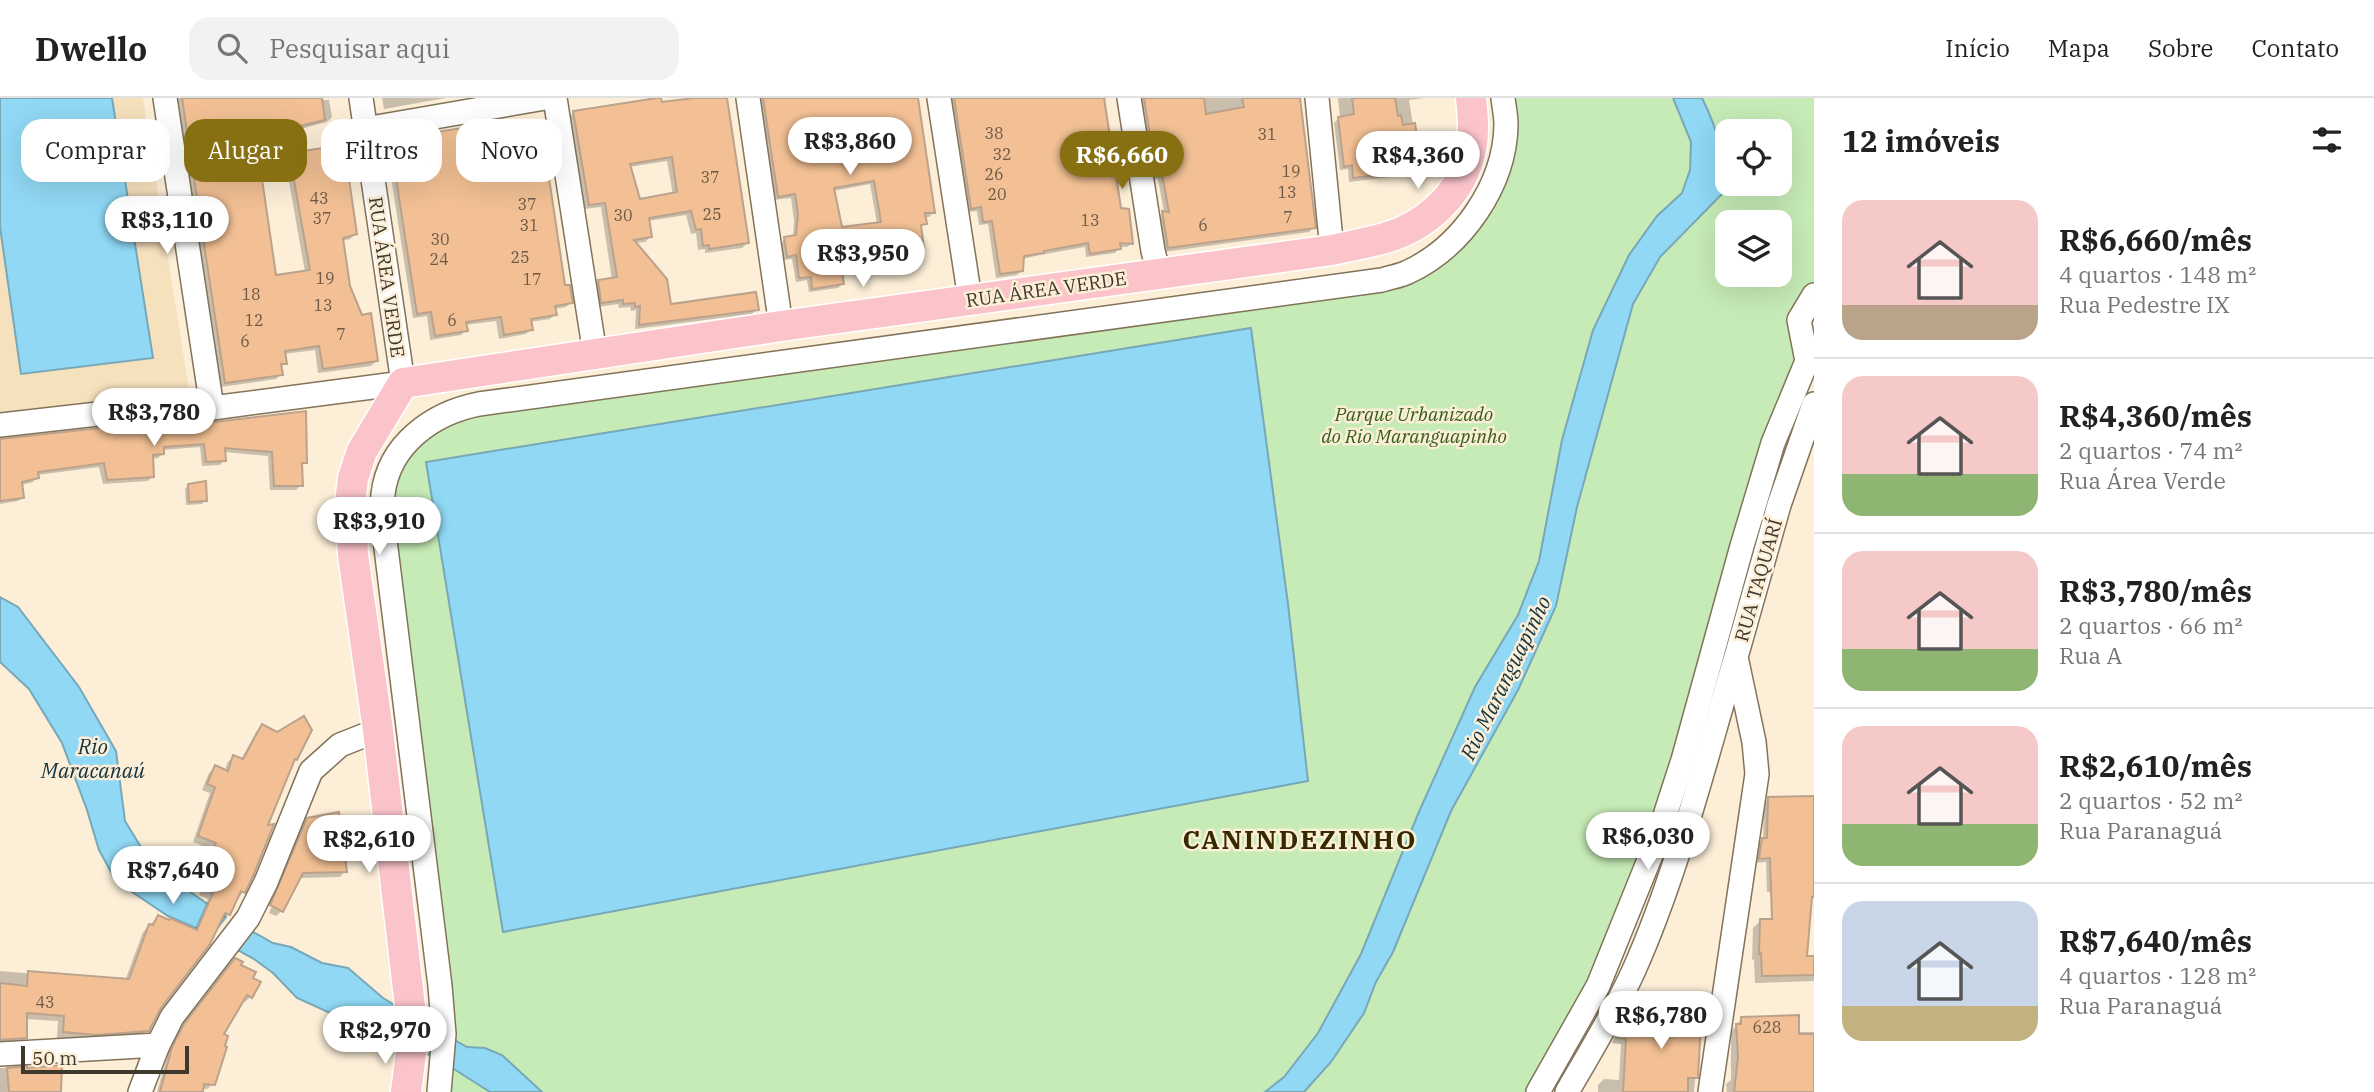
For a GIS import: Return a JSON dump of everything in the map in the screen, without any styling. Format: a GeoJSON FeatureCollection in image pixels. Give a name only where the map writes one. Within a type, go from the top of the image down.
{"type":"FeatureCollection","features":[{"type":"Feature","properties":{"kind":"main road","name":"RUA ÁREA VERDE"},"geometry":{"type":"LineString","coordinates":[[402,383],[781,326],[1332,250],[1387,238],[1418,224],[1457,187],[1470,157],[1474,122],[1471,98]]}},
{"type":"Feature","properties":{"kind":"main road"},"geometry":{"type":"LineString","coordinates":[[402,383],[362,451],[353,478],[350,503],[353,555],[411,1015],[412,1046],[406,1092]]}},
{"type":"Feature","properties":{"kind":"street"},"geometry":{"type":"LineString","coordinates":[[165,98],[212,408]]}},
{"type":"Feature","properties":{"kind":"street","name":"RUA ÁREA VERDE"},"geometry":{"type":"LineString","coordinates":[[361,98],[364,119]]}},
{"type":"Feature","properties":{"kind":"street"},"geometry":{"type":"LineString","coordinates":[[423,119],[545,98]]}},
{"type":"Feature","properties":{"kind":"street"},"geometry":{"type":"LineString","coordinates":[[555,98],[595,354]]}},
{"type":"Feature","properties":{"kind":"street"},"geometry":{"type":"LineString","coordinates":[[748,98],[781,326]]}},
{"type":"Feature","properties":{"kind":"street"},"geometry":{"type":"LineString","coordinates":[[939,98],[970,299]]}},
{"type":"Feature","properties":{"kind":"street"},"geometry":{"type":"LineString","coordinates":[[1129,98],[1159,274]]}},
{"type":"Feature","properties":{"kind":"street"},"geometry":{"type":"LineString","coordinates":[[1317,98],[1332,250]]}},
{"type":"Feature","properties":{"kind":"street"},"geometry":{"type":"LineString","coordinates":[[439,1092],[444,1034],[384,532],[383,494],[391,466],[421,428],[448,412],[479,404],[1369,282],[1407,273],[1430,259],[1452,240],[1489,193],[1502,156],[1506,125],[1503,98]]}},
{"type":"Feature","properties":{"kind":"street","name":"RUA ÁREA VERDE"},"geometry":{"type":"LineString","coordinates":[[0,425],[195,403],[212,408],[402,383],[373,182]]}},
{"type":"Feature","properties":{"kind":"street"},"geometry":{"type":"LineString","coordinates":[[1538,1092],[1598,986],[1632,908],[1657,840],[1683,760],[1773,443],[1807,361],[1799,320],[1814,295]]}},
{"type":"Feature","properties":{"kind":"street","name":"RUA TAQUARÍ"},"geometry":{"type":"LineString","coordinates":[[1710,1092],[1757,774],[1754,742],[1736,657],[1779,505],[1814,404]]}},
{"type":"Feature","properties":{"kind":"street"},"geometry":{"type":"LineString","coordinates":[[1567,1092],[1633,972],[1654,922],[1677,855],[1736,657]]}},
{"type":"Feature","properties":{"kind":"street"},"geometry":{"type":"LineString","coordinates":[[140,1092],[172,1017],[248,918],[266,882],[311,771],[340,745],[377,730]]}},
{"type":"Feature","properties":{"kind":"street"},"geometry":{"type":"LineString","coordinates":[[0,1054],[158,1045]]}},
{"type":"Feature","properties":{"kind":"shaded area"},"geometry":{"type":"Polygon","coordinates":[[[0,98],[143,98],[146,119],[21,119],[21,182],[156,182],[189,391],[0,416],[0,98]]]}},
{"type":"Feature","properties":{"kind":"green space","name":"Parque Urbanizado do Rio Maranguapinho"},"geometry":{"type":"Polygon","coordinates":[[[1503,98],[1673,98],[1691,142],[1690,170],[1682,193],[1657,216],[1593,330],[1562,440],[1539,561],[1518,615],[1475,687],[1418,814],[1361,954],[1318,1033],[1283,1077],[1265,1092],[542,1092],[502,1055],[485,1048],[467,1047],[444,1034],[384,532],[391,466],[439,416],[1407,273],[1489,193],[1503,98]],[[1250,328],[426,463],[1308,780],[1288,604],[1250,328]]]}},
{"type":"Feature","properties":{"kind":"green space"},"geometry":{"type":"Polygon","coordinates":[[[1702,98],[1814,98],[1814,295],[1807,361],[1657,840],[1538,1092],[1304,1092],[1331,1062],[1364,1013],[1376,982],[1393,951],[1451,811],[1518,690],[1556,606],[1577,507],[1633,304],[1660,257],[1720,196],[1792,196],[1792,119],[1715,119],[1715,129],[1702,98]]]}},
{"type":"Feature","properties":{"kind":"green space"},"geometry":{"type":"Polygon","coordinates":[[[443,1062],[490,1092],[438,1092],[443,1062]]]}},
{"type":"Feature","properties":{"kind":"water"},"geometry":{"type":"Polygon","coordinates":[[[0,98],[112,98],[115,119],[21,119],[21,182],[125,182],[153,358],[21,374],[0,227],[0,98]]]}},
{"type":"Feature","properties":{"kind":"water","name":"Rio Maranguapinho"},"geometry":{"type":"Polygon","coordinates":[[[1673,98],[1702,98],[1715,129],[1715,196],[1720,196],[1660,257],[1633,304],[1577,507],[1556,606],[1518,690],[1451,811],[1393,952],[1376,982],[1364,1013],[1331,1062],[1304,1092],[1265,1092],[1284,1077],[1318,1033],[1361,954],[1418,814],[1475,687],[1518,615],[1539,561],[1562,440],[1593,330],[1629,255],[1657,216],[1682,193],[1690,170],[1691,142],[1673,98]]]}},
{"type":"Feature","properties":{"kind":"water"},"geometry":{"type":"Polygon","coordinates":[[[1251,328],[1288,604],[1308,781],[503,932],[426,462],[1251,328]]]}},
{"type":"Feature","properties":{"kind":"water","name":"Rio Maracanaú"},"geometry":{"type":"Polygon","coordinates":[[[0,597],[18,607],[79,687],[116,751],[125,821],[152,865],[226,917],[212,935],[168,916],[116,881],[99,850],[62,743],[29,689],[0,662],[0,597]]]}},
{"type":"Feature","properties":{"kind":"water"},"geometry":{"type":"Polygon","coordinates":[[[248,929],[273,943],[291,947],[322,963],[348,968],[383,998],[467,1047],[485,1048],[502,1055],[542,1092],[490,1092],[443,1062],[366,1022],[328,1012],[297,998],[273,973],[234,948],[248,929]]]}},
{"type":"Feature","properties":{"kind":"building"},"geometry":{"type":"Polygon","coordinates":[[[182,98],[322,98],[325,119],[307,124],[307,119],[185,119],[182,98]]]}},
{"type":"Feature","properties":{"kind":"building"},"geometry":{"type":"Polygon","coordinates":[[[657,98],[661,98],[662,102],[727,98],[749,243],[709,249],[709,245],[703,246],[701,229],[696,230],[691,211],[649,218],[652,237],[634,240],[667,279],[671,304],[756,292],[759,310],[639,325],[640,306],[635,307],[635,303],[623,304],[623,300],[601,303],[598,280],[617,277],[605,203],[589,205],[573,111],[657,98]],[[672,157],[630,164],[640,199],[677,192],[672,157]]]}},
{"type":"Feature","properties":{"kind":"building"},"geometry":{"type":"Polygon","coordinates":[[[763,98],[918,98],[935,213],[925,213],[927,224],[921,225],[924,248],[888,253],[886,242],[844,249],[845,260],[840,260],[844,284],[812,289],[811,277],[799,278],[796,255],[787,257],[784,237],[796,235],[798,214],[795,194],[778,197],[763,98]],[[874,181],[834,188],[842,227],[881,222],[874,181]]]}},
{"type":"Feature","properties":{"kind":"building"},"geometry":{"type":"Polygon","coordinates":[[[954,98],[1104,98],[1121,208],[1129,209],[1133,244],[1120,243],[1121,249],[1090,254],[1088,243],[1044,251],[1024,256],[1023,271],[1000,274],[992,221],[983,222],[981,207],[971,209],[954,98]]]}},
{"type":"Feature","properties":{"kind":"building"},"geometry":{"type":"Polygon","coordinates":[[[1144,98],[1204,98],[1206,114],[1244,107],[1242,98],[1300,98],[1316,228],[1168,248],[1162,211],[1169,212],[1162,174],[1156,174],[1144,98]]]}},
{"type":"Feature","properties":{"kind":"building"},"geometry":{"type":"Polygon","coordinates":[[[1352,98],[1395,98],[1398,116],[1401,115],[1403,125],[1415,123],[1422,170],[1353,178],[1352,165],[1344,167],[1338,117],[1354,114],[1352,98]]]}},
{"type":"Feature","properties":{"kind":"building"},"geometry":{"type":"Polygon","coordinates":[[[456,129],[456,182],[550,182],[565,285],[570,285],[573,303],[555,306],[557,315],[531,319],[533,330],[504,335],[501,317],[466,322],[468,331],[435,336],[431,312],[417,314],[397,182],[442,182],[442,131],[456,129]]]}},
{"type":"Feature","properties":{"kind":"building"},"geometry":{"type":"Polygon","coordinates":[[[321,148],[321,182],[349,182],[357,234],[343,238],[350,286],[362,315],[371,313],[378,361],[323,369],[319,346],[285,351],[287,364],[281,364],[283,375],[225,383],[195,182],[262,182],[276,275],[310,270],[294,182],[307,182],[307,150],[321,148]]]}},
{"type":"Feature","properties":{"kind":"building"},"geometry":{"type":"Polygon","coordinates":[[[306,411],[307,463],[302,463],[303,486],[274,486],[272,452],[225,448],[226,461],[206,462],[204,444],[164,447],[164,454],[153,455],[154,477],[107,480],[104,463],[38,472],[39,478],[22,482],[24,498],[0,501],[0,439],[182,419],[195,418],[214,422],[306,411]]]}},
{"type":"Feature","properties":{"kind":"building"},"geometry":{"type":"Polygon","coordinates":[[[206,481],[207,501],[189,502],[188,484],[206,481]]]}},
{"type":"Feature","properties":{"kind":"building"},"geometry":{"type":"Polygon","coordinates":[[[304,716],[312,730],[297,760],[295,759],[268,825],[274,824],[245,893],[241,891],[230,915],[225,913],[210,944],[161,1008],[149,1031],[96,1035],[63,1032],[64,1016],[27,1013],[27,1038],[0,1040],[0,983],[27,986],[28,971],[129,979],[149,924],[153,925],[158,915],[197,930],[213,893],[204,889],[216,865],[208,861],[216,843],[198,836],[215,787],[207,784],[215,765],[228,771],[233,755],[243,759],[262,724],[277,732],[304,716]]]}},
{"type":"Feature","properties":{"kind":"building"},"geometry":{"type":"Polygon","coordinates":[[[1814,796],[1814,897],[1807,956],[1814,956],[1814,975],[1762,976],[1761,953],[1759,954],[1760,919],[1772,919],[1770,858],[1759,859],[1762,838],[1767,838],[1768,797],[1814,796]]]}},
{"type":"Feature","properties":{"kind":"building"},"geometry":{"type":"Polygon","coordinates":[[[339,812],[347,872],[303,873],[283,912],[270,905],[307,818],[339,812]]]}},
{"type":"Feature","properties":{"kind":"building"},"geometry":{"type":"Polygon","coordinates":[[[235,958],[243,962],[241,965],[256,972],[253,978],[261,982],[252,998],[247,995],[224,1034],[228,1036],[227,1047],[215,1085],[204,1084],[203,1092],[160,1092],[172,1047],[184,1024],[235,958]]]}},
{"type":"Feature","properties":{"kind":"building"},"geometry":{"type":"Polygon","coordinates":[[[1643,1009],[1698,1010],[1701,1021],[1698,1078],[1688,1078],[1688,1092],[1623,1092],[1626,1039],[1616,1038],[1626,1018],[1643,1020],[1643,1009]]]}},
{"type":"Feature","properties":{"kind":"building"},"geometry":{"type":"Polygon","coordinates":[[[1799,1015],[1799,1034],[1814,1034],[1814,1092],[1734,1092],[1738,1057],[1736,1024],[1741,1024],[1741,1017],[1799,1015]]]}},
{"type":"Feature","properties":{"kind":"building"},"geometry":{"type":"Polygon","coordinates":[[[62,1065],[61,1092],[9,1092],[7,1068],[62,1065]]]}},
{"type":"Feature","properties":{"kind":"district","name":"CANINDEZINHO"},"geometry":{"type":"Point","coordinates":[1300,840]}}]}
